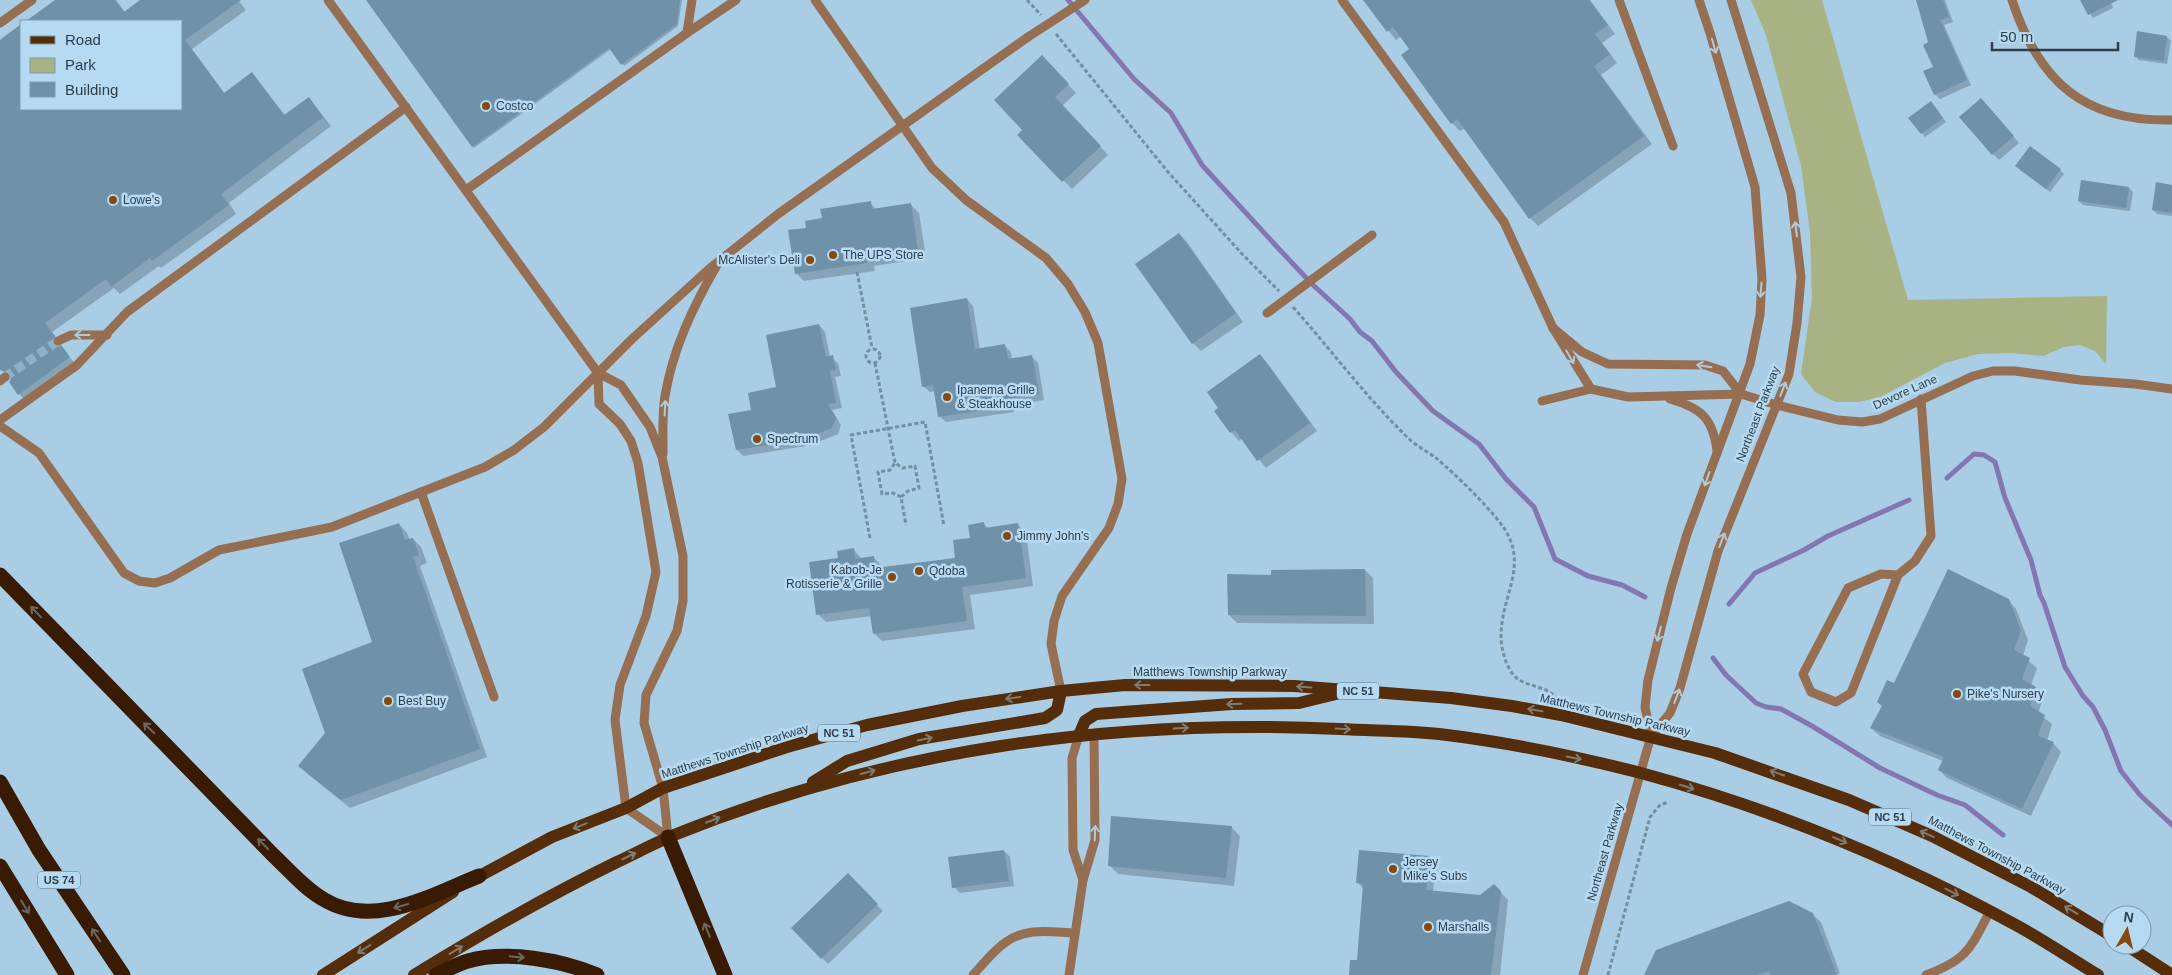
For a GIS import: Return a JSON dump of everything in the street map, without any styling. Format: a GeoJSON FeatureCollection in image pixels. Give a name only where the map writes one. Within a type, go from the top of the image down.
{"type":"FeatureCollection","features":[{"type":"Feature","properties":{"kind":"highway"},"geometry":{"type":"LineString","coordinates":[[0,575],[267,849],[312,892],[324,900],[355,910],[371,912],[384,910],[425,899],[479,876]]}},
{"type":"Feature","properties":{"kind":"highway","name":"US 74"},"geometry":{"type":"LineString","coordinates":[[0,782],[39,850],[123,975]]}},
{"type":"Feature","properties":{"kind":"highway"},"geometry":{"type":"LineString","coordinates":[[668,838],[725,975]]}},
{"type":"Feature","properties":{"kind":"highway"},"geometry":{"type":"LineString","coordinates":[[0,866],[67,975]]}},
{"type":"Feature","properties":{"kind":"highway"},"geometry":{"type":"LineString","coordinates":[[436,975],[468,961],[500,956],[579,967],[597,975]]}},
{"type":"Feature","properties":{"kind":"main road","name":"Matthews Township Parkway"},"geometry":{"type":"LineString","coordinates":[[322,975],[479,876],[552,837],[626,808],[664,788],[787,747],[868,726],[962,706],[1062,691],[1125,685],[1294,686],[1451,698],[1561,715],[1651,736],[1715,753],[1780,775],[1849,800],[1908,825],[2031,887],[2102,930]]}},
{"type":"Feature","properties":{"kind":"main road"},"geometry":{"type":"LineString","coordinates":[[1080,735],[1085,721],[1096,714],[1232,704],[1299,703],[1352,690]]}},
{"type":"Feature","properties":{"kind":"main road"},"geometry":{"type":"LineString","coordinates":[[801,790],[847,762],[919,740],[1045,718],[1057,710],[1062,691]]}},
{"type":"Feature","properties":{"kind":"main road"},"geometry":{"type":"LineString","coordinates":[[414,975],[506,918],[668,838],[721,816],[801,790],[877,770],[970,750],[1080,735],[1235,726],[1436,734],[1539,750],[1640,773],[1764,812],[1838,839],[1914,872],[2016,925],[2098,975]]}},
{"type":"Feature","properties":{"kind":"main road"},"geometry":{"type":"LineString","coordinates":[[2141,955],[2172,975]]}},
{"type":"Feature","properties":{"kind":"street"},"geometry":{"type":"LineString","coordinates":[[0,23],[32,0]]}},
{"type":"Feature","properties":{"kind":"street"},"geometry":{"type":"LineString","coordinates":[[328,0],[598,373],[621,385],[634,400],[650,427],[662,456],[683,556],[683,602],[677,631],[646,695],[644,723],[664,788],[668,838]]}},
{"type":"Feature","properties":{"kind":"street"},"geometry":{"type":"LineString","coordinates":[[687,34],[692,0]]}},
{"type":"Feature","properties":{"kind":"street"},"geometry":{"type":"LineString","coordinates":[[466,190],[736,0]]}},
{"type":"Feature","properties":{"kind":"street"},"geometry":{"type":"LineString","coordinates":[[815,0],[932,168],[966,200],[1046,258],[1068,284],[1085,312],[1098,343],[1122,479],[1118,504],[1109,528],[1062,596],[1054,622],[1051,644],[1062,691]]}},
{"type":"Feature","properties":{"kind":"street"},"geometry":{"type":"LineString","coordinates":[[0,426],[39,454],[124,573],[139,581],[155,582],[170,578],[219,550],[332,527],[485,466],[514,450],[544,427],[632,339],[720,261],[778,214],[1028,37],[1085,0]]}},
{"type":"Feature","properties":{"kind":"street"},"geometry":{"type":"LineString","coordinates":[[1342,0],[1488,198],[1509,230],[1553,328],[1591,389],[1542,401]]}},
{"type":"Feature","properties":{"kind":"street"},"geometry":{"type":"LineString","coordinates":[[1619,0],[1673,146]]}},
{"type":"Feature","properties":{"kind":"street","name":"Northeast Parkway"},"geometry":{"type":"LineString","coordinates":[[1651,736],[1645,707],[1648,680],[1684,543],[1741,394],[1750,364],[1760,315],[1762,279],[1760,235],[1754,187],[1710,32],[1699,0]]}},
{"type":"Feature","properties":{"kind":"street","name":"Northeast Parkway"},"geometry":{"type":"LineString","coordinates":[[1583,975],[1651,736],[1670,713],[1680,688],[1718,551],[1788,374],[1797,323],[1801,277],[1791,193],[1731,0]]}},
{"type":"Feature","properties":{"kind":"street"},"geometry":{"type":"LineString","coordinates":[[2012,0],[2022,29],[2032,49],[2046,69],[2074,95],[2107,112],[2125,117],[2172,120]]}},
{"type":"Feature","properties":{"kind":"street"},"geometry":{"type":"LineString","coordinates":[[0,420],[77,365],[127,312],[406,107]]}},
{"type":"Feature","properties":{"kind":"street"},"geometry":{"type":"LineString","coordinates":[[1267,313],[1372,235]]}},
{"type":"Feature","properties":{"kind":"street"},"geometry":{"type":"LineString","coordinates":[[662,456],[665,398],[671,367],[681,335],[694,306],[720,261]]}},
{"type":"Feature","properties":{"kind":"street"},"geometry":{"type":"LineString","coordinates":[[1553,328],[1582,352],[1608,364],[1705,365],[1723,371],[1741,394]]}},
{"type":"Feature","properties":{"kind":"street"},"geometry":{"type":"LineString","coordinates":[[58,341],[71,335],[107,335]]}},
{"type":"Feature","properties":{"kind":"street","name":"Devore Lane"},"geometry":{"type":"LineString","coordinates":[[1591,389],[1628,397],[1741,394],[1838,420],[1862,422],[1880,419],[1973,376],[1993,371],[2015,371],[2080,380],[2153,385],[2172,389]]}},
{"type":"Feature","properties":{"kind":"street"},"geometry":{"type":"LineString","coordinates":[[598,373],[599,404],[624,430],[631,441],[638,463],[656,572],[646,616],[620,685],[615,720],[626,808],[668,838]]}},
{"type":"Feature","properties":{"kind":"street"},"geometry":{"type":"LineString","coordinates":[[1660,396],[1687,404],[1698,410],[1710,423],[1715,435],[1717,453]]}},
{"type":"Feature","properties":{"kind":"street"},"geometry":{"type":"LineString","coordinates":[[1898,575],[1881,574],[1848,588],[1803,674],[1811,692],[1836,702],[1851,693],[1898,575],[1915,561],[1931,536],[1921,399]]}},
{"type":"Feature","properties":{"kind":"street"},"geometry":{"type":"LineString","coordinates":[[421,492],[494,697]]}},
{"type":"Feature","properties":{"kind":"street"},"geometry":{"type":"LineString","coordinates":[[1069,975],[1083,880],[1095,840],[1094,734]]}},
{"type":"Feature","properties":{"kind":"street"},"geometry":{"type":"LineString","coordinates":[[1080,735],[1072,758],[1072,850],[1083,880]]}},
{"type":"Feature","properties":{"kind":"street"},"geometry":{"type":"LineString","coordinates":[[1926,975],[1956,962],[1970,949],[1990,912]]}},
{"type":"Feature","properties":{"kind":"street"},"geometry":{"type":"LineString","coordinates":[[973,975],[1006,942],[1022,934],[1037,931],[1074,933]]}},
{"type":"Feature","properties":{"kind":"path"},"geometry":{"type":"LineString","coordinates":[[1027,0],[1042,18]]}},
{"type":"Feature","properties":{"kind":"path"},"geometry":{"type":"LineString","coordinates":[[1054,32],[1168,172],[1243,256],[1283,297]]}},
{"type":"Feature","properties":{"kind":"path"},"geometry":{"type":"LineString","coordinates":[[857,272],[872,348]]}},
{"type":"Feature","properties":{"kind":"path"},"geometry":{"type":"LineString","coordinates":[[1289,303],[1370,398],[1410,440],[1437,458],[1496,518],[1508,534],[1514,548],[1516,566],[1505,605],[1500,633],[1501,646],[1511,671],[1516,678],[1525,684],[1547,691],[1557,700]]}},
{"type":"Feature","properties":{"kind":"path"},"geometry":{"type":"LineString","coordinates":[[872,348],[878,350],[881,354],[880,360],[875,363],[869,362],[866,357],[867,351],[872,348]]}},
{"type":"Feature","properties":{"kind":"path"},"geometry":{"type":"LineString","coordinates":[[875,363],[895,463],[902,468],[915,466],[919,488],[908,491],[900,497]]}},
{"type":"Feature","properties":{"kind":"path"},"geometry":{"type":"LineString","coordinates":[[870,538],[851,435],[925,422],[944,526]]}},
{"type":"Feature","properties":{"kind":"path"},"geometry":{"type":"LineString","coordinates":[[895,463],[890,470],[878,472],[882,494],[893,493],[900,497],[906,526]]}},
{"type":"Feature","properties":{"kind":"path"},"geometry":{"type":"LineString","coordinates":[[1608,975],[1650,817],[1660,805],[1668,802]]}},
{"type":"Feature","properties":{"kind":"green space"},"geometry":{"type":"Polygon","coordinates":[[[1751,0],[1822,0],[1908,300],[2107,296],[2106,364],[2095,351],[2080,345],[2064,347],[2043,356],[2012,353],[1978,354],[1945,363],[1880,397],[1859,402],[1836,402],[1815,392],[1801,374],[1812,298],[1810,232],[1801,166],[1766,35],[1751,0]]]}},
{"type":"Feature","properties":{"kind":"building","name":"Lowe's"},"geometry":{"type":"Polygon","coordinates":[[[55,0],[115,0],[124,12],[140,0],[241,0],[185,40],[224,93],[252,72],[284,115],[309,97],[323,117],[221,194],[229,205],[152,261],[150,258],[111,287],[106,279],[45,323],[55,336],[52,340],[53,344],[57,347],[62,346],[70,357],[18,395],[9,382],[11,379],[10,374],[0,370],[0,40],[20,25],[20,110],[182,110],[182,20],[27,20],[55,0]]]}},
{"type":"Feature","properties":{"kind":"building","name":"Costco"},"geometry":{"type":"Polygon","coordinates":[[[366,0],[680,0],[677,24],[621,65],[609,48],[472,147],[366,0]]]}},
{"type":"Feature","properties":{"kind":"building"},"geometry":{"type":"Polygon","coordinates":[[[1363,0],[1589,0],[1608,25],[1595,34],[1610,54],[1594,66],[1644,136],[1529,219],[1457,119],[1451,124],[1401,55],[1409,49],[1393,27],[1387,32],[1363,0]]]}},
{"type":"Feature","properties":{"kind":"building"},"geometry":{"type":"Polygon","coordinates":[[[1916,0],[1943,0],[1949,17],[1940,20],[1967,80],[1934,95],[1923,71],[1933,67],[1923,45],[1928,42],[1916,0]]]}},
{"type":"Feature","properties":{"kind":"building"},"geometry":{"type":"Polygon","coordinates":[[[2080,0],[2118,0],[2088,15],[2080,0]]]}},
{"type":"Feature","properties":{"kind":"building"},"geometry":{"type":"Polygon","coordinates":[[[2137,31],[2167,36],[2164,61],[2134,57],[2137,31]]]}},
{"type":"Feature","properties":{"kind":"building"},"geometry":{"type":"Polygon","coordinates":[[[1042,55],[1069,84],[1055,97],[1101,146],[1062,182],[1017,135],[1022,130],[994,100],[1042,55]]]}},
{"type":"Feature","properties":{"kind":"building"},"geometry":{"type":"Polygon","coordinates":[[[1981,98],[2014,136],[1992,155],[1959,117],[1981,98]]]}},
{"type":"Feature","properties":{"kind":"building"},"geometry":{"type":"Polygon","coordinates":[[[1931,101],[1943,118],[1921,134],[1908,118],[1931,101]]]}},
{"type":"Feature","properties":{"kind":"building"},"geometry":{"type":"Polygon","coordinates":[[[2030,146],[2061,169],[2046,189],[2015,166],[2030,146]]]}},
{"type":"Feature","properties":{"kind":"building"},"geometry":{"type":"Polygon","coordinates":[[[2081,180],[2129,187],[2126,208],[2078,201],[2081,180]]]}},
{"type":"Feature","properties":{"kind":"building"},"geometry":{"type":"Polygon","coordinates":[[[2156,182],[2172,185],[2172,213],[2152,210],[2156,182]]]}},
{"type":"Feature","properties":{"kind":"building"},"geometry":{"type":"Polygon","coordinates":[[[871,201],[872,209],[911,203],[918,250],[866,258],[867,263],[795,274],[788,230],[806,228],[805,221],[822,218],[820,209],[871,201]]]}},
{"type":"Feature","properties":{"kind":"building"},"geometry":{"type":"Polygon","coordinates":[[[1179,233],[1236,313],[1192,344],[1135,264],[1179,233]]]}},
{"type":"Feature","properties":{"kind":"building"},"geometry":{"type":"Polygon","coordinates":[[[967,298],[975,349],[1005,344],[1008,359],[1032,355],[1039,394],[1008,399],[1009,406],[938,417],[933,385],[922,387],[910,308],[967,298]]]}},
{"type":"Feature","properties":{"kind":"building"},"geometry":{"type":"Polygon","coordinates":[[[819,324],[826,357],[833,355],[836,370],[830,371],[836,403],[828,404],[836,418],[832,428],[812,436],[813,438],[736,450],[728,414],[751,410],[748,393],[776,387],[766,335],[819,324]]]}},
{"type":"Feature","properties":{"kind":"building"},"geometry":{"type":"Polygon","coordinates":[[[1260,354],[1310,423],[1257,461],[1235,430],[1230,433],[1214,411],[1218,408],[1207,392],[1260,354]]]}},
{"type":"Feature","properties":{"kind":"building"},"geometry":{"type":"Polygon","coordinates":[[[984,522],[985,528],[1018,523],[1026,578],[962,587],[967,621],[873,634],[869,608],[816,615],[809,562],[838,558],[837,551],[854,548],[855,559],[874,556],[875,568],[955,558],[953,540],[970,538],[968,525],[984,522]]]}},
{"type":"Feature","properties":{"kind":"building","name":"Best Buy"},"geometry":{"type":"Polygon","coordinates":[[[399,523],[405,540],[413,538],[419,555],[413,557],[480,749],[341,800],[298,766],[325,733],[302,669],[372,642],[339,543],[399,523]]]}},
{"type":"Feature","properties":{"kind":"building"},"geometry":{"type":"Polygon","coordinates":[[[1365,569],[1366,616],[1228,615],[1227,574],[1271,575],[1271,570],[1365,569]]]}},
{"type":"Feature","properties":{"kind":"building","name":"Pike's Nursery"},"geometry":{"type":"Polygon","coordinates":[[[1948,569],[2009,599],[2021,631],[2014,650],[2030,658],[2022,679],[2036,687],[2030,706],[2045,715],[2038,736],[2054,742],[2022,809],[1938,770],[1944,757],[1870,728],[1882,706],[1877,702],[1887,680],[1894,683],[1948,569]]]}},
{"type":"Feature","properties":{"kind":"building"},"geometry":{"type":"Polygon","coordinates":[[[1111,816],[1232,826],[1226,878],[1108,866],[1111,816]]]}},
{"type":"Feature","properties":{"kind":"building"},"geometry":{"type":"Polygon","coordinates":[[[1004,850],[1009,881],[952,888],[948,857],[1004,850]]]}},
{"type":"Feature","properties":{"kind":"building","name":"Marshalls"},"geometry":{"type":"Polygon","coordinates":[[[1359,850],[1429,856],[1426,890],[1480,895],[1494,884],[1501,891],[1491,975],[1349,975],[1350,960],[1357,960],[1363,884],[1356,883],[1359,850]]]}},
{"type":"Feature","properties":{"kind":"building"},"geometry":{"type":"Polygon","coordinates":[[[848,873],[878,904],[821,959],[791,928],[848,873]]]}},
{"type":"Feature","properties":{"kind":"building"},"geometry":{"type":"Polygon","coordinates":[[[1789,901],[1813,913],[1837,975],[1771,975],[1769,971],[1758,975],[1644,975],[1656,950],[1789,901]]]}},
{"type":"Feature","properties":{"kind":"waterway"},"geometry":{"type":"LineString","coordinates":[[1068,0],[1134,79],[1171,113],[1202,165],[1279,249],[1312,284],[1350,319],[1360,332],[1372,341],[1396,372],[1433,411],[1479,444],[1506,479],[1534,507],[1555,559],[1588,576],[1622,585],[1645,597]]}},
{"type":"Feature","properties":{"kind":"waterway"},"geometry":{"type":"LineString","coordinates":[[1947,478],[1974,454],[1984,455],[1995,462],[2005,498],[2031,560],[2040,595],[2065,667],[2083,696],[2093,707],[2105,730],[2121,771],[2140,795],[2172,825]]}},
{"type":"Feature","properties":{"kind":"waterway"},"geometry":{"type":"LineString","coordinates":[[1729,604],[1755,573],[1804,550],[1828,536],[1909,500]]}},
{"type":"Feature","properties":{"kind":"waterway"},"geometry":{"type":"LineString","coordinates":[[1713,658],[1726,675],[1756,703],[1766,707],[1781,709],[1880,768],[1937,795],[1965,805],[2003,835]]}},
{"type":"Feature","properties":{"kind":"tunnel"},"geometry":{"type":"LineString","coordinates":[[5,377],[58,341]]}},
{"type":"Feature","properties":{"kind":"place","name":"Costco"},"geometry":{"type":"Point","coordinates":[486,106]}},
{"type":"Feature","properties":{"kind":"place","name":"Lowe's"},"geometry":{"type":"Point","coordinates":[113,200]}},
{"type":"Feature","properties":{"kind":"place","name":"The UPS Store"},"geometry":{"type":"Point","coordinates":[833,255]}},
{"type":"Feature","properties":{"kind":"place","name":"McAlister's Deli"},"geometry":{"type":"Point","coordinates":[810,260]}},
{"type":"Feature","properties":{"kind":"place","name":"Ipanema Grille & Steakhouse"},"geometry":{"type":"Point","coordinates":[947,397]}},
{"type":"Feature","properties":{"kind":"place","name":"Spectrum"},"geometry":{"type":"Point","coordinates":[757,439]}},
{"type":"Feature","properties":{"kind":"place","name":"Jimmy John's"},"geometry":{"type":"Point","coordinates":[1007,536]}},
{"type":"Feature","properties":{"kind":"place","name":"Qdoba"},"geometry":{"type":"Point","coordinates":[919,571]}},
{"type":"Feature","properties":{"kind":"place","name":"Kabob-Je Rotisserie & Grille"},"geometry":{"type":"Point","coordinates":[892,577]}},
{"type":"Feature","properties":{"kind":"place","name":"Pike's Nursery"},"geometry":{"type":"Point","coordinates":[1957,694]}},
{"type":"Feature","properties":{"kind":"place","name":"Best Buy"},"geometry":{"type":"Point","coordinates":[388,701]}},
{"type":"Feature","properties":{"kind":"place","name":"Jersey Mike's Subs"},"geometry":{"type":"Point","coordinates":[1393,869]}},
{"type":"Feature","properties":{"kind":"place","name":"Marshalls"},"geometry":{"type":"Point","coordinates":[1428,927]}}]}
